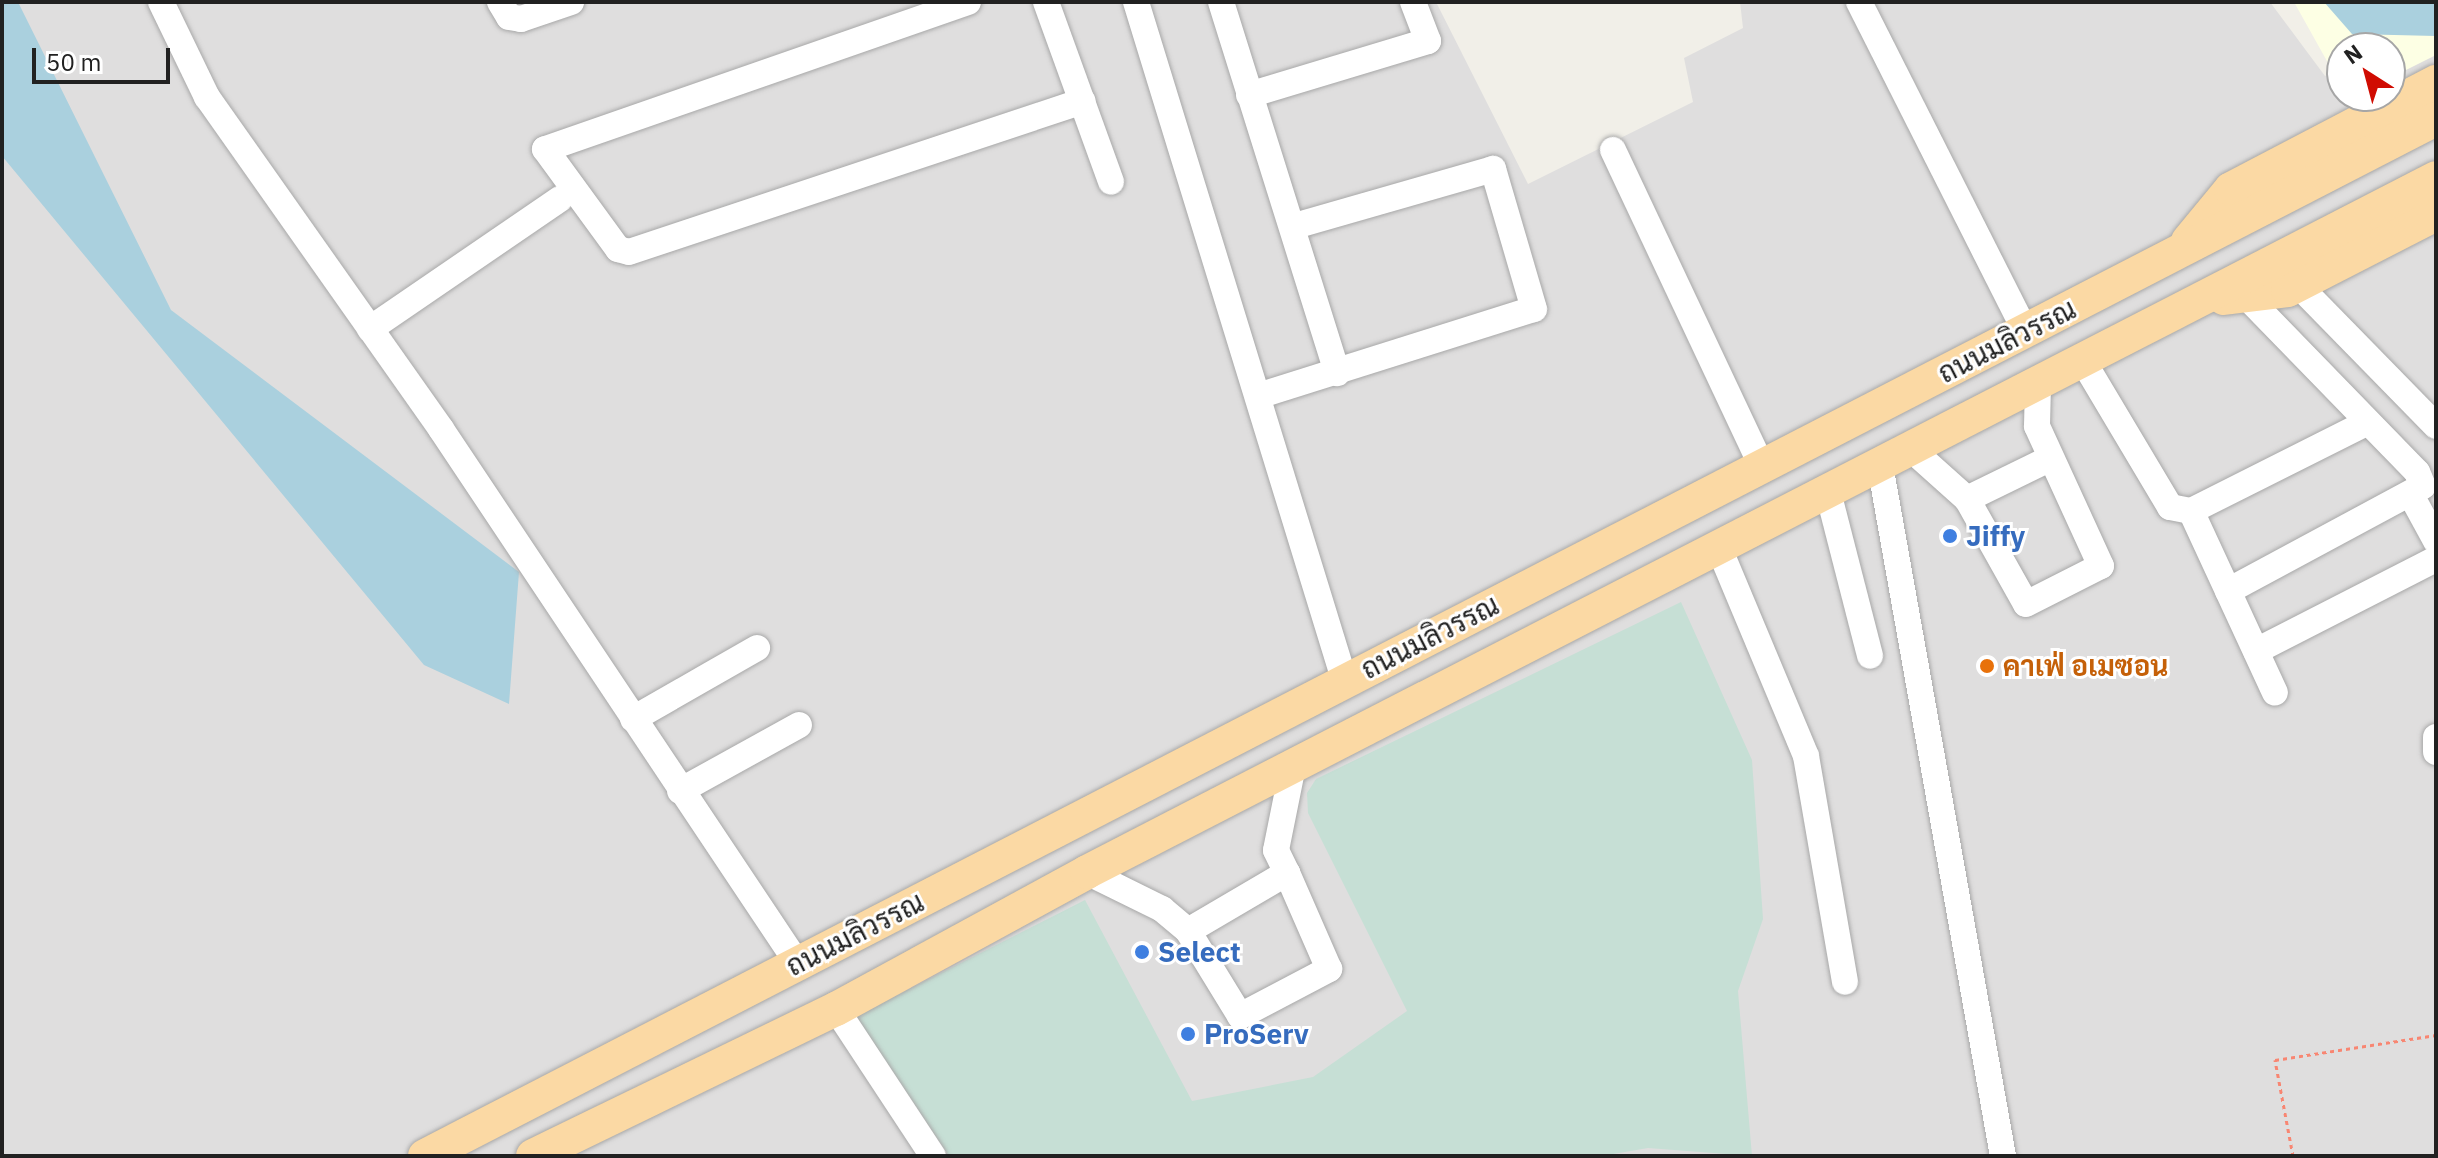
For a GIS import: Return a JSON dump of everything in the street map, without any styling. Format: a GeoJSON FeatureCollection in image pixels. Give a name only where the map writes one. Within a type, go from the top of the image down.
{"type":"FeatureCollection","features":[{"type":"Feature","properties":{"kind":"main road"},"geometry":{"type":"LineString","coordinates":[[2177,253],[2231,189],[2436,82]]}},
{"type":"Feature","properties":{"kind":"main road","name":"ถนนมลิวรรณ"},"geometry":{"type":"LineString","coordinates":[[425,1156],[2436,119]]}},
{"type":"Feature","properties":{"kind":"main road"},"geometry":{"type":"LineString","coordinates":[[533,1156],[836,1009],[1087,872],[2436,178]]}},
{"type":"Feature","properties":{"kind":"main road"},"geometry":{"type":"LineString","coordinates":[[2199,301],[2298,285],[2436,214]]}},
{"type":"Feature","properties":{"kind":"street"},"geometry":{"type":"LineString","coordinates":[[161,2],[207,97],[370,329],[798,964]]}},
{"type":"Feature","properties":{"kind":"street"},"geometry":{"type":"LineString","coordinates":[[500,2],[509,17],[521,19],[571,2]]}},
{"type":"Feature","properties":{"kind":"street"},"geometry":{"type":"LineString","coordinates":[[968,2],[545,149],[618,249],[629,252],[1082,101]]}},
{"type":"Feature","properties":{"kind":"street"},"geometry":{"type":"LineString","coordinates":[[1046,2],[1111,182]]}},
{"type":"Feature","properties":{"kind":"street"},"geometry":{"type":"LineString","coordinates":[[1136,2],[1345,682]]}},
{"type":"Feature","properties":{"kind":"street"},"geometry":{"type":"LineString","coordinates":[[1221,2],[1294,226],[1337,373]]}},
{"type":"Feature","properties":{"kind":"street"},"geometry":{"type":"LineString","coordinates":[[1249,95],[1428,41],[1413,2]]}},
{"type":"Feature","properties":{"kind":"street"},"geometry":{"type":"LineString","coordinates":[[1859,2],[2025,331]]}},
{"type":"Feature","properties":{"kind":"street"},"geometry":{"type":"LineString","coordinates":[[1613,150],[1762,466]]}},
{"type":"Feature","properties":{"kind":"street"},"geometry":{"type":"LineString","coordinates":[[1258,396],[1534,309],[1493,169],[1294,226]]}},
{"type":"Feature","properties":{"kind":"street"},"geometry":{"type":"LineString","coordinates":[[370,329],[560,199]]}},
{"type":"Feature","properties":{"kind":"street"},"geometry":{"type":"LineString","coordinates":[[2298,285],[2436,426]]}},
{"type":"Feature","properties":{"kind":"street"},"geometry":{"type":"LineString","coordinates":[[2228,591],[2412,497],[2423,486],[2420,478],[2368,422],[2245,295]]}},
{"type":"Feature","properties":{"kind":"street"},"geometry":{"type":"LineString","coordinates":[[2083,361],[2164,503],[2191,511],[2368,422]]}},
{"type":"Feature","properties":{"kind":"street"},"geometry":{"type":"LineString","coordinates":[[1911,449],[1967,499],[2026,604],[2039,598],[2101,566],[2037,426],[2038,384]]}},
{"type":"Feature","properties":{"kind":"street"},"geometry":{"type":"LineString","coordinates":[[1967,499],[2051,458]]}},
{"type":"Feature","properties":{"kind":"street"},"geometry":{"type":"LineString","coordinates":[[1880,465],[2003,1156]]}},
{"type":"Feature","properties":{"kind":"street"},"geometry":{"type":"LineString","coordinates":[[1828,492],[1870,656]]}},
{"type":"Feature","properties":{"kind":"street"},"geometry":{"type":"LineString","coordinates":[[2412,497],[2436,541]]}},
{"type":"Feature","properties":{"kind":"street"},"geometry":{"type":"LineString","coordinates":[[2191,511],[2275,693]]}},
{"type":"Feature","properties":{"kind":"street"},"geometry":{"type":"LineString","coordinates":[[1719,548],[1806,756],[1845,982]]}},
{"type":"Feature","properties":{"kind":"street"},"geometry":{"type":"LineString","coordinates":[[2256,651],[2436,559]]}},
{"type":"Feature","properties":{"kind":"street"},"geometry":{"type":"LineString","coordinates":[[633,719],[757,648]]}},
{"type":"Feature","properties":{"kind":"street"},"geometry":{"type":"LineString","coordinates":[[680,791],[799,725]]}},
{"type":"Feature","properties":{"kind":"street"},"geometry":{"type":"LineString","coordinates":[[2436,737],[2436,752]]}},
{"type":"Feature","properties":{"kind":"street"},"geometry":{"type":"LineString","coordinates":[[1087,872],[1162,909],[1188,931],[1240,1016],[1329,969],[1281,861],[1293,766]]}},
{"type":"Feature","properties":{"kind":"street"},"geometry":{"type":"LineString","coordinates":[[1188,931],[1281,861]]}},
{"type":"Feature","properties":{"kind":"street"},"geometry":{"type":"LineString","coordinates":[[836,1009],[933,1156]]}},
{"type":"Feature","properties":{"kind":"path"},"geometry":{"type":"LineString","coordinates":[[2293,1156],[2275,1060],[2436,1035]]}},
{"type":"Feature","properties":{"kind":"shaded area"},"geometry":{"type":"Polygon","coordinates":[[[2,2],[1436,2],[1528,184],[1693,102],[1684,58],[1743,28],[1740,2],[2270,2],[2326,76],[2326,112],[2406,112],[2406,38],[2436,20],[2436,1156],[2,1156],[2,2]]]}},
{"type":"Feature","properties":{"kind":"shaded area"},"geometry":{"type":"Polygon","coordinates":[[[2294,2],[2436,2],[2436,55],[2406,70],[2406,32],[2326,32],[2326,59],[2294,2]]]}},
{"type":"Feature","properties":{"kind":"shaded area"},"geometry":{"type":"Polygon","coordinates":[[[1681,602],[1752,760],[1763,919],[1738,991],[1752,1156],[1648,1148],[1602,1156],[949,1156],[856,1016],[1085,900],[1192,1101],[1313,1077],[1407,1011],[1308,813],[1307,793],[1316,779],[1681,602]]]}},
{"type":"Feature","properties":{"kind":"water"},"geometry":{"type":"Polygon","coordinates":[[[2,2],[18,2],[171,310],[519,572],[509,704],[424,665],[2,156],[2,2]]]}},
{"type":"Feature","properties":{"kind":"water"},"geometry":{"type":"Polygon","coordinates":[[[2324,2],[2436,2],[2436,36],[2406,35],[2406,32],[2350,32],[2324,2]]]}},
{"type":"Feature","properties":{"kind":"place","name":"Jiffy"},"geometry":{"type":"Point","coordinates":[1950,536]}},
{"type":"Feature","properties":{"kind":"place","name":"คาเฟ่ อเมซอน"},"geometry":{"type":"Point","coordinates":[1987,666]}},
{"type":"Feature","properties":{"kind":"place","name":"Select"},"geometry":{"type":"Point","coordinates":[1142,952]}},
{"type":"Feature","properties":{"kind":"place","name":"ProServ"},"geometry":{"type":"Point","coordinates":[1188,1034]}}]}
